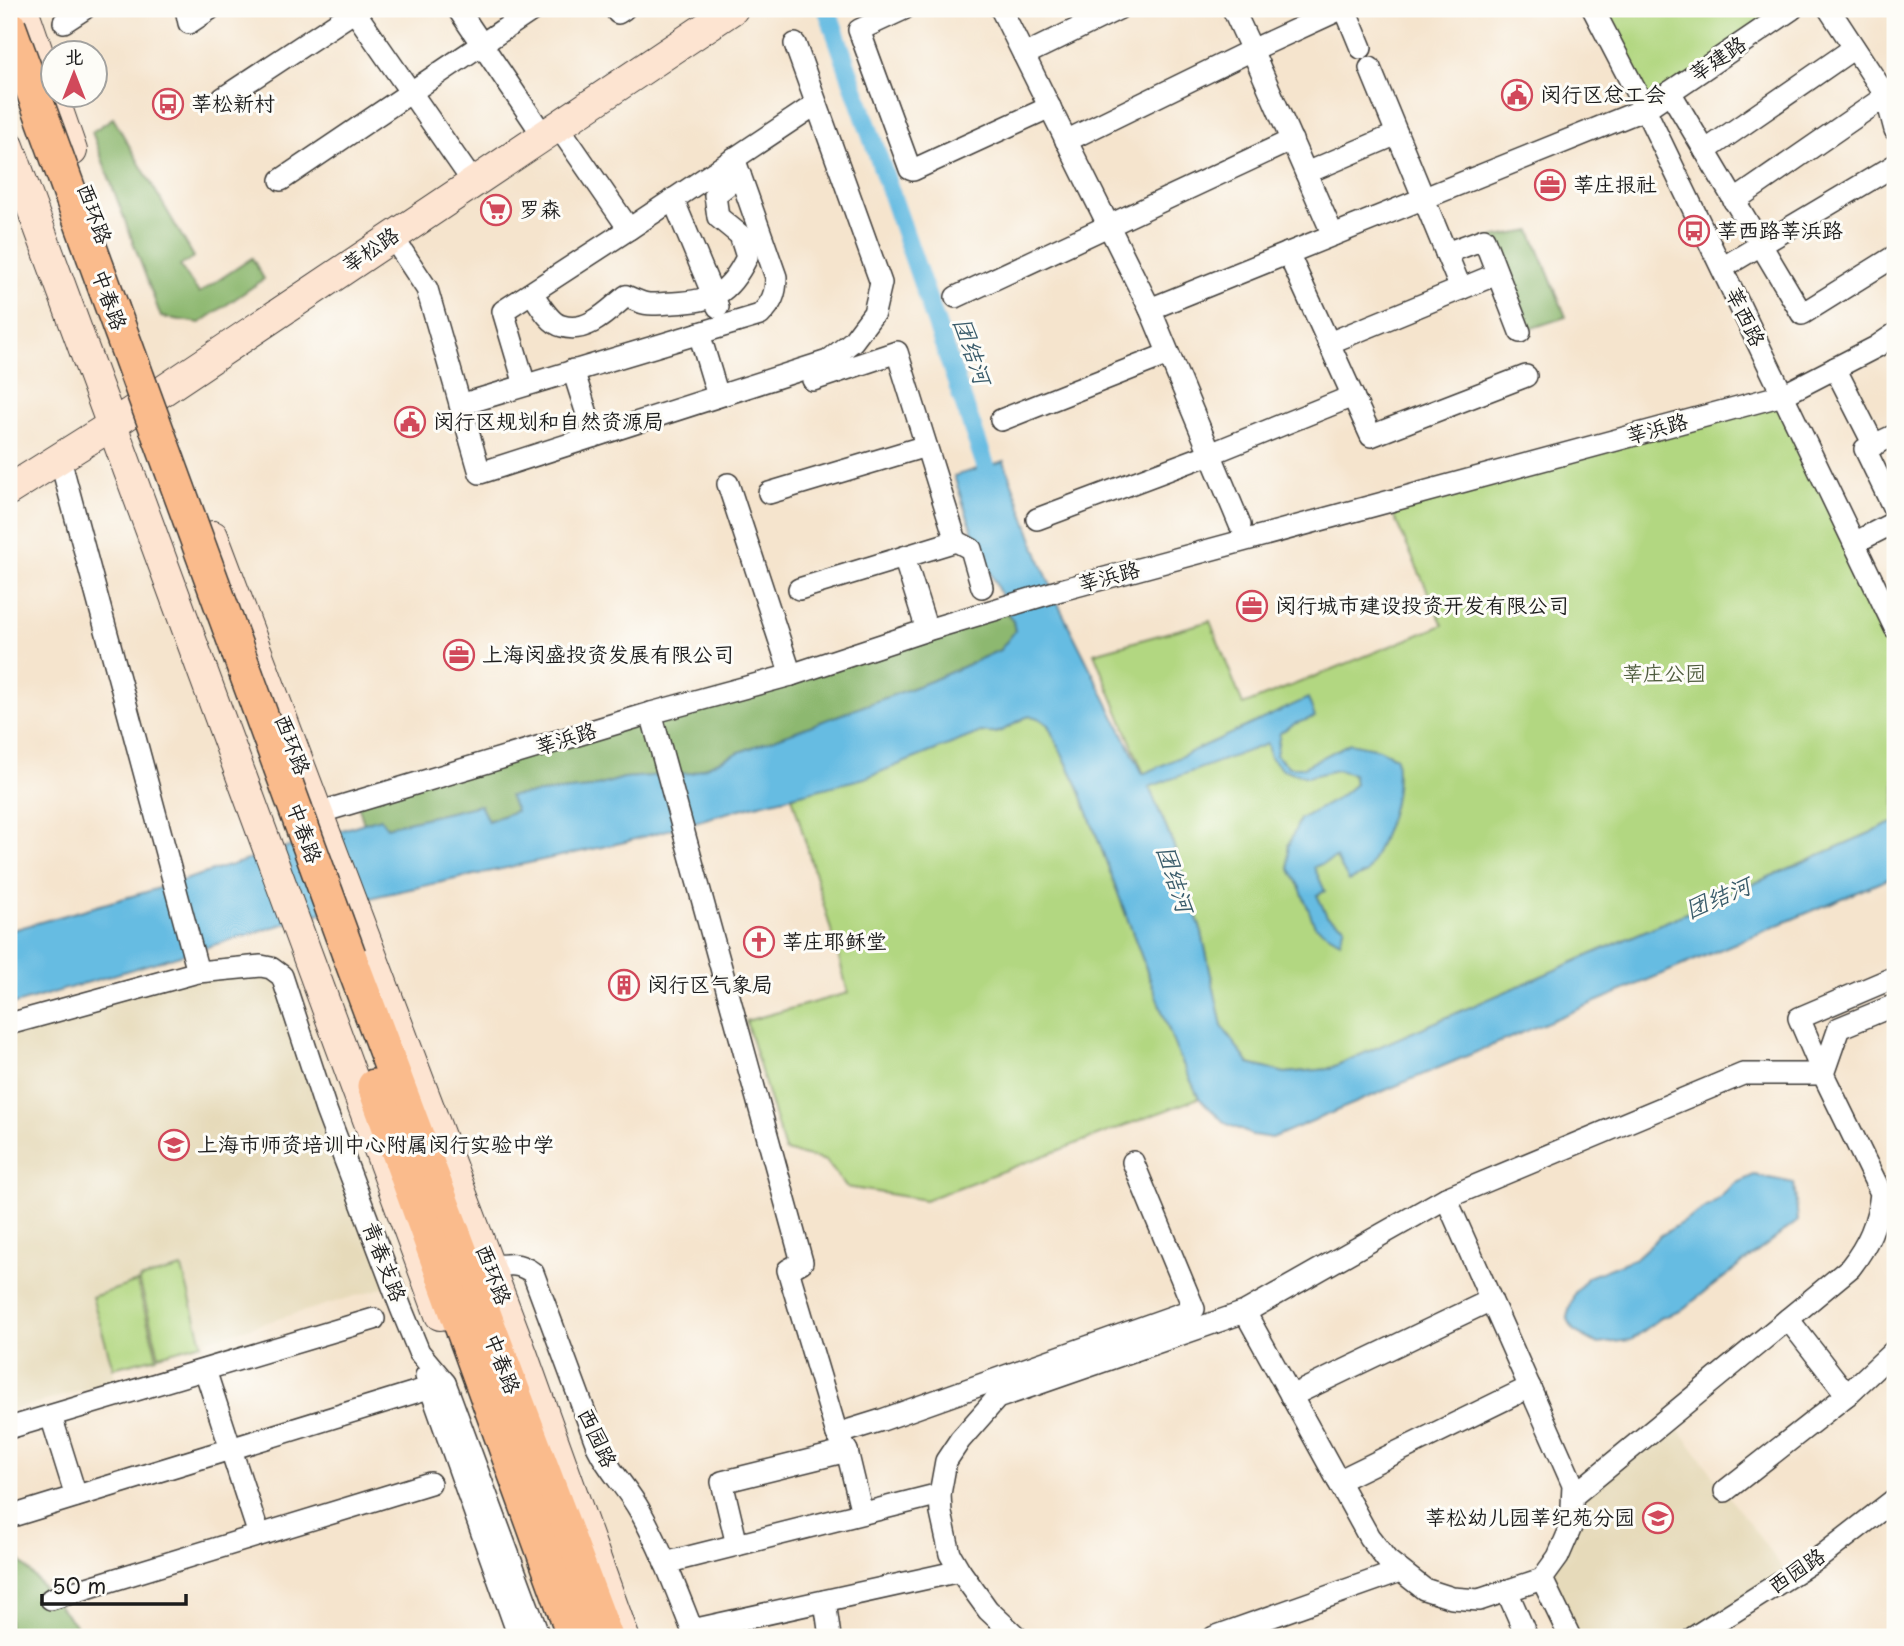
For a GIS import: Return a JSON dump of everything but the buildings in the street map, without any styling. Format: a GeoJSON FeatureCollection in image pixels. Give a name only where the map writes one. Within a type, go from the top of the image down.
{"type":"FeatureCollection","features":[{"type":"Feature","properties":{"kind":"main road","name":"西环路"},"geometry":{"type":"LineString","coordinates":[[23,9],[158,392],[319,818],[346,950],[490,1267],[624,1637]]}},
{"type":"Feature","properties":{"kind":"main road","name":"莘松路"},"geometry":{"type":"LineString","coordinates":[[9,490],[60,459],[733,9]]}},
{"type":"Feature","properties":{"kind":"main road","name":"中春路"},"geometry":{"type":"LineString","coordinates":[[9,26],[346,950],[574,1637]]}},
{"type":"Feature","properties":{"kind":"main road","name":"中春路"},"geometry":{"type":"LineString","coordinates":[[9,91],[346,950],[606,1637]]}},
{"type":"Feature","properties":{"kind":"main road"},"geometry":{"type":"LineString","coordinates":[[9,146],[559,1637]]}},
{"type":"Feature","properties":{"kind":"street"},"geometry":{"type":"LineString","coordinates":[[64,22],[84,9]]}},
{"type":"Feature","properties":{"kind":"street"},"geometry":{"type":"LineString","coordinates":[[186,9],[189,23],[210,9]]}},
{"type":"Feature","properties":{"kind":"street"},"geometry":{"type":"LineString","coordinates":[[458,9],[482,44],[629,229]]}},
{"type":"Feature","properties":{"kind":"street"},"geometry":{"type":"LineString","coordinates":[[281,180],[534,9]]}},
{"type":"Feature","properties":{"kind":"street"},"geometry":{"type":"LineString","coordinates":[[615,9],[618,13],[624,9]]}},
{"type":"Feature","properties":{"kind":"street"},"geometry":{"type":"LineString","coordinates":[[904,9],[859,30],[910,169],[913,170],[1050,107]]}},
{"type":"Feature","properties":{"kind":"street"},"geometry":{"type":"LineString","coordinates":[[1001,9],[1150,309],[1240,525]]}},
{"type":"Feature","properties":{"kind":"street"},"geometry":{"type":"LineString","coordinates":[[1024,55],[1118,9]]}},
{"type":"Feature","properties":{"kind":"street"},"geometry":{"type":"LineString","coordinates":[[1233,9],[1333,235]]}},
{"type":"Feature","properties":{"kind":"street"},"geometry":{"type":"LineString","coordinates":[[1066,141],[1252,50],[1343,9],[1366,58],[1461,289]]}},
{"type":"Feature","properties":{"kind":"street","name":"莘西路"},"geometry":{"type":"LineString","coordinates":[[1593,9],[1645,109],[1894,622]]}},
{"type":"Feature","properties":{"kind":"street","name":"莘建路"},"geometry":{"type":"LineString","coordinates":[[1150,309],[1645,109],[1792,9]]}},
{"type":"Feature","properties":{"kind":"street"},"geometry":{"type":"LineString","coordinates":[[1829,9],[1886,96],[1895,130]]}},
{"type":"Feature","properties":{"kind":"street"},"geometry":{"type":"LineString","coordinates":[[223,98],[355,10],[473,182]]}},
{"type":"Feature","properties":{"kind":"street"},"geometry":{"type":"LineString","coordinates":[[392,236],[427,289],[480,473],[828,361],[853,341],[874,313],[881,283],[795,44]]}},
{"type":"Feature","properties":{"kind":"street"},"geometry":{"type":"LineString","coordinates":[[1704,151],[1854,48]]}},
{"type":"Feature","properties":{"kind":"street"},"geometry":{"type":"LineString","coordinates":[[1670,92],[1802,314],[1895,256]]}},
{"type":"Feature","properties":{"kind":"street"},"geometry":{"type":"LineString","coordinates":[[1734,201],[1886,96]]}},
{"type":"Feature","properties":{"kind":"street"},"geometry":{"type":"LineString","coordinates":[[525,385],[503,311],[673,199],[737,167],[816,104]]}},
{"type":"Feature","properties":{"kind":"street"},"geometry":{"type":"LineString","coordinates":[[1306,173],[1397,134]]}},
{"type":"Feature","properties":{"kind":"street"},"geometry":{"type":"LineString","coordinates":[[956,297],[1292,141]]}},
{"type":"Feature","properties":{"kind":"street"},"geometry":{"type":"LineString","coordinates":[[1722,268],[1895,165]]}},
{"type":"Feature","properties":{"kind":"street"},"geometry":{"type":"LineString","coordinates":[[532,293],[549,317],[561,326],[586,326],[626,296],[648,306],[696,303],[714,297],[738,274],[747,257],[740,235],[718,217],[715,195],[737,167]]}},
{"type":"Feature","properties":{"kind":"street"},"geometry":{"type":"LineString","coordinates":[[460,405],[760,315],[770,305],[776,292],[776,277],[737,167]]}},
{"type":"Feature","properties":{"kind":"street"},"geometry":{"type":"LineString","coordinates":[[673,199],[726,325]]}},
{"type":"Feature","properties":{"kind":"street"},"geometry":{"type":"LineString","coordinates":[[1446,253],[1484,239],[1520,332]]}},
{"type":"Feature","properties":{"kind":"street"},"geometry":{"type":"LineString","coordinates":[[1288,253],[1371,436],[1526,376]]}},
{"type":"Feature","properties":{"kind":"street"},"geometry":{"type":"LineString","coordinates":[[1329,343],[1497,274]]}},
{"type":"Feature","properties":{"kind":"street"},"geometry":{"type":"LineString","coordinates":[[699,333],[718,396]]}},
{"type":"Feature","properties":{"kind":"street","name":"莘浜路"},"geometry":{"type":"LineString","coordinates":[[319,818],[651,713],[791,675],[1002,607],[1783,395],[1876,347],[1895,334]]}},
{"type":"Feature","properties":{"kind":"street"},"geometry":{"type":"LineString","coordinates":[[747,402],[897,352],[956,541],[971,549],[982,587]]}},
{"type":"Feature","properties":{"kind":"street"},"geometry":{"type":"LineString","coordinates":[[1001,420],[1168,354]]}},
{"type":"Feature","properties":{"kind":"street"},"geometry":{"type":"LineString","coordinates":[[1835,368],[1874,445]]}},
{"type":"Feature","properties":{"kind":"street"},"geometry":{"type":"LineString","coordinates":[[573,370],[594,436]]}},
{"type":"Feature","properties":{"kind":"street"},"geometry":{"type":"LineString","coordinates":[[1037,519],[1210,454],[1353,396]]}},
{"type":"Feature","properties":{"kind":"street"},"geometry":{"type":"LineString","coordinates":[[1895,435],[1865,449],[1895,511]]}},
{"type":"Feature","properties":{"kind":"street"},"geometry":{"type":"LineString","coordinates":[[769,493],[926,446]]}},
{"type":"Feature","properties":{"kind":"street"},"geometry":{"type":"LineString","coordinates":[[60,459],[196,964]]}},
{"type":"Feature","properties":{"kind":"street"},"geometry":{"type":"LineString","coordinates":[[728,484],[791,675]]}},
{"type":"Feature","properties":{"kind":"street"},"geometry":{"type":"LineString","coordinates":[[1854,543],[1895,522]]}},
{"type":"Feature","properties":{"kind":"street"},"geometry":{"type":"LineString","coordinates":[[799,589],[956,541]]}},
{"type":"Feature","properties":{"kind":"street"},"geometry":{"type":"LineString","coordinates":[[904,557],[927,630]]}},
{"type":"Feature","properties":{"kind":"street"},"geometry":{"type":"LineString","coordinates":[[651,713],[802,1262],[788,1270],[862,1514]]}},
{"type":"Feature","properties":{"kind":"street","name":"青春支路"},"geometry":{"type":"LineString","coordinates":[[9,1024],[196,964],[261,966],[271,968],[282,976],[326,1110],[419,1352],[437,1386],[539,1637]]}},
{"type":"Feature","properties":{"kind":"street"},"geometry":{"type":"LineString","coordinates":[[1573,1496],[1850,1268],[1864,1250],[1879,1210],[1888,1200],[1823,1074],[1799,1018],[1895,977]]}},
{"type":"Feature","properties":{"kind":"street"},"geometry":{"type":"LineString","coordinates":[[1823,1074],[1839,1028],[1895,1005]]}},
{"type":"Feature","properties":{"kind":"street"},"geometry":{"type":"LineString","coordinates":[[1017,1637],[988,1610],[960,1571],[950,1554],[941,1514],[940,1494],[946,1461],[960,1440],[997,1398],[1245,1312],[1446,1198],[1743,1074],[1823,1074]]}},
{"type":"Feature","properties":{"kind":"street"},"geometry":{"type":"LineString","coordinates":[[737,1545],[722,1482],[842,1442],[881,1420],[1194,1308],[1133,1162]]}},
{"type":"Feature","properties":{"kind":"street"},"geometry":{"type":"LineString","coordinates":[[1245,1312],[1369,1537],[1387,1560],[1424,1589],[1452,1598],[1479,1600],[1542,1580],[1564,1545],[1571,1527],[1573,1485],[1446,1198]]}},
{"type":"Feature","properties":{"kind":"street","name":"西园路"},"geometry":{"type":"LineString","coordinates":[[490,1267],[510,1264],[524,1266],[533,1273],[598,1448],[609,1468],[639,1508],[665,1563],[693,1634]]}},
{"type":"Feature","properties":{"kind":"street"},"geometry":{"type":"LineString","coordinates":[[1291,1396],[1491,1300]]}},
{"type":"Feature","properties":{"kind":"street"},"geometry":{"type":"LineString","coordinates":[[9,1428],[374,1319]]}},
{"type":"Feature","properties":{"kind":"street"},"geometry":{"type":"LineString","coordinates":[[1788,1319],[1847,1395]]}},
{"type":"Feature","properties":{"kind":"street"},"geometry":{"type":"LineString","coordinates":[[1725,1491],[1847,1395],[1895,1350]]}},
{"type":"Feature","properties":{"kind":"street"},"geometry":{"type":"LineString","coordinates":[[205,1370],[259,1535]]}},
{"type":"Feature","properties":{"kind":"street"},"geometry":{"type":"LineString","coordinates":[[9,1517],[437,1386],[519,1637]]}},
{"type":"Feature","properties":{"kind":"street"},"geometry":{"type":"LineString","coordinates":[[1338,1480],[1530,1387]]}},
{"type":"Feature","properties":{"kind":"street"},"geometry":{"type":"LineString","coordinates":[[51,1416],[76,1496]]}},
{"type":"Feature","properties":{"kind":"street"},"geometry":{"type":"LineString","coordinates":[[51,1599],[430,1483]]}},
{"type":"Feature","properties":{"kind":"street"},"geometry":{"type":"LineString","coordinates":[[665,1563],[940,1494]]}},
{"type":"Feature","properties":{"kind":"street","name":"西园路"},"geometry":{"type":"LineString","coordinates":[[1694,1637],[1823,1555],[1895,1499]]}},
{"type":"Feature","properties":{"kind":"street"},"geometry":{"type":"LineString","coordinates":[[693,1634],[960,1571]]}},
{"type":"Feature","properties":{"kind":"street"},"geometry":{"type":"LineString","coordinates":[[1214,1637],[1400,1571]]}},
{"type":"Feature","properties":{"kind":"street"},"geometry":{"type":"LineString","coordinates":[[1542,1580],[1570,1637]]}},
{"type":"Feature","properties":{"kind":"street"},"geometry":{"type":"LineString","coordinates":[[1507,1591],[1527,1637]]}},
{"type":"Feature","properties":{"kind":"street"},"geometry":{"type":"LineString","coordinates":[[825,1601],[830,1637]]}},
{"type":"Feature","properties":{"kind":"shaded area","name":"上海市师资培训中心附属闵行实验中学"},"geometry":{"type":"Polygon","coordinates":[[[271,968],[392,1285],[113,1368],[111,1362],[116,1381],[9,1411],[9,1024],[198,972],[271,968]]]}},
{"type":"Feature","properties":{"kind":"shaded area","name":"莘松幼儿园莘纪苑分园"},"geometry":{"type":"Polygon","coordinates":[[[1670,1417],[1789,1577],[1694,1637],[1570,1637],[1542,1579],[1573,1508],[1670,1417]]]}},
{"type":"Feature","properties":{"kind":"green space"},"geometry":{"type":"Polygon","coordinates":[[[1593,9],[1792,9],[1645,109],[1593,9]]]}},
{"type":"Feature","properties":{"kind":"green space"},"geometry":{"type":"Polygon","coordinates":[[[113,118],[194,257],[180,266],[199,293],[252,258],[264,279],[200,323],[161,317],[92,132],[113,118]]]}},
{"type":"Feature","properties":{"kind":"green space"},"geometry":{"type":"Polygon","coordinates":[[[1531,231],[1566,317],[1520,332],[1484,239],[1531,231]]]}},
{"type":"Feature","properties":{"kind":"green space","name":"莘庄公园"},"geometry":{"type":"Polygon","coordinates":[[[1783,395],[1895,628],[1895,822],[1328,1069],[1285,1073],[1249,1064],[1222,1026],[1202,933],[1173,844],[1094,653],[1210,621],[1243,705],[1443,625],[1385,502],[1783,395]]]}},
{"type":"Feature","properties":{"kind":"green space"},"geometry":{"type":"Polygon","coordinates":[[[1002,607],[1013,621],[1015,631],[1000,650],[931,681],[737,753],[692,773],[624,778],[590,788],[510,796],[516,811],[487,821],[480,805],[386,827],[380,819],[364,824],[357,801],[1002,607]]]}},
{"type":"Feature","properties":{"kind":"green space"},"geometry":{"type":"Polygon","coordinates":[[[1028,716],[1039,717],[1048,725],[1078,786],[1176,1049],[1199,1098],[925,1200],[846,1187],[826,1161],[785,1151],[746,1021],[848,993],[792,796],[865,777],[981,732],[996,733],[1028,716]]]}},
{"type":"Feature","properties":{"kind":"green space"},"geometry":{"type":"Polygon","coordinates":[[[182,1268],[202,1343],[159,1355],[139,1279],[182,1268]]]}},
{"type":"Feature","properties":{"kind":"green space"},"geometry":{"type":"Polygon","coordinates":[[[137,1282],[157,1357],[113,1368],[92,1297],[137,1282]]]}},
{"type":"Feature","properties":{"kind":"green space"},"geometry":{"type":"Polygon","coordinates":[[[9,1549],[29,1570],[86,1637],[9,1637],[9,1549]]]}},
{"type":"Feature","properties":{"kind":"water"},"geometry":{"type":"Polygon","coordinates":[[[1004,461],[1061,610],[1143,774],[1308,698],[1315,717],[1294,724],[1280,733],[1276,755],[1289,767],[1304,767],[1350,743],[1379,749],[1396,757],[1394,803],[1367,873],[1349,881],[1336,858],[1314,867],[1325,891],[1317,895],[1327,916],[1345,926],[1340,941],[1315,926],[1289,868],[1288,846],[1300,819],[1337,799],[1355,784],[1353,774],[1337,770],[1307,777],[1282,769],[1270,757],[1267,744],[1149,787],[1173,844],[1202,933],[1222,1026],[1249,1064],[1285,1073],[1328,1069],[1895,822],[1895,876],[1272,1138],[1252,1135],[1225,1123],[1199,1098],[1176,1049],[1078,786],[1048,725],[1034,717],[1023,719],[996,733],[981,732],[865,778],[740,809],[625,842],[378,896],[9,1006],[9,931],[146,892],[380,818],[387,827],[480,805],[488,821],[516,811],[509,796],[590,788],[624,778],[692,773],[737,753],[931,681],[1000,650],[1015,631],[1013,621],[976,542],[954,476],[1004,461]]]}},
{"type":"Feature","properties":{"kind":"water"},"geometry":{"type":"Polygon","coordinates":[[[1754,1175],[1794,1183],[1798,1221],[1680,1311],[1661,1318],[1631,1340],[1598,1344],[1574,1331],[1567,1317],[1574,1294],[1588,1277],[1636,1258],[1660,1236],[1715,1202],[1734,1184],[1754,1175]]]}},
{"type":"Feature","properties":{"kind":"waterway","name":"团结河"},"geometry":{"type":"LineString","coordinates":[[827,9],[994,490]]}},
{"type":"Feature","properties":{"kind":"place","name":"闵行区总工会"},"geometry":{"type":"Point","coordinates":[1517,95]}},
{"type":"Feature","properties":{"kind":"place","name":"莘松新村"},"geometry":{"type":"Point","coordinates":[168,104]}},
{"type":"Feature","properties":{"kind":"place","name":"莘庄报社"},"geometry":{"type":"Point","coordinates":[1550,185]}},
{"type":"Feature","properties":{"kind":"place","name":"罗森"},"geometry":{"type":"Point","coordinates":[496,210]}},
{"type":"Feature","properties":{"kind":"place","name":"莘西路莘浜路"},"geometry":{"type":"Point","coordinates":[1694,231]}},
{"type":"Feature","properties":{"kind":"place","name":"闵行区规划和自然资源局"},"geometry":{"type":"Point","coordinates":[410,422]}},
{"type":"Feature","properties":{"kind":"place","name":"闵行城市建设投资开发有限公司"},"geometry":{"type":"Point","coordinates":[1252,606]}},
{"type":"Feature","properties":{"kind":"place","name":"上海闵盛投资发展有限公司"},"geometry":{"type":"Point","coordinates":[459,655]}},
{"type":"Feature","properties":{"kind":"place","name":"莘庄耶稣堂"},"geometry":{"type":"Point","coordinates":[759,942]}},
{"type":"Feature","properties":{"kind":"place","name":"闵行区气象局"},"geometry":{"type":"Point","coordinates":[624,985]}},
{"type":"Feature","properties":{"kind":"place","name":"上海市师资培训中心附属闵行实验中学"},"geometry":{"type":"Point","coordinates":[174,1145]}},
{"type":"Feature","properties":{"kind":"place","name":"莘松幼儿园莘纪苑分园"},"geometry":{"type":"Point","coordinates":[1658,1518]}}]}
